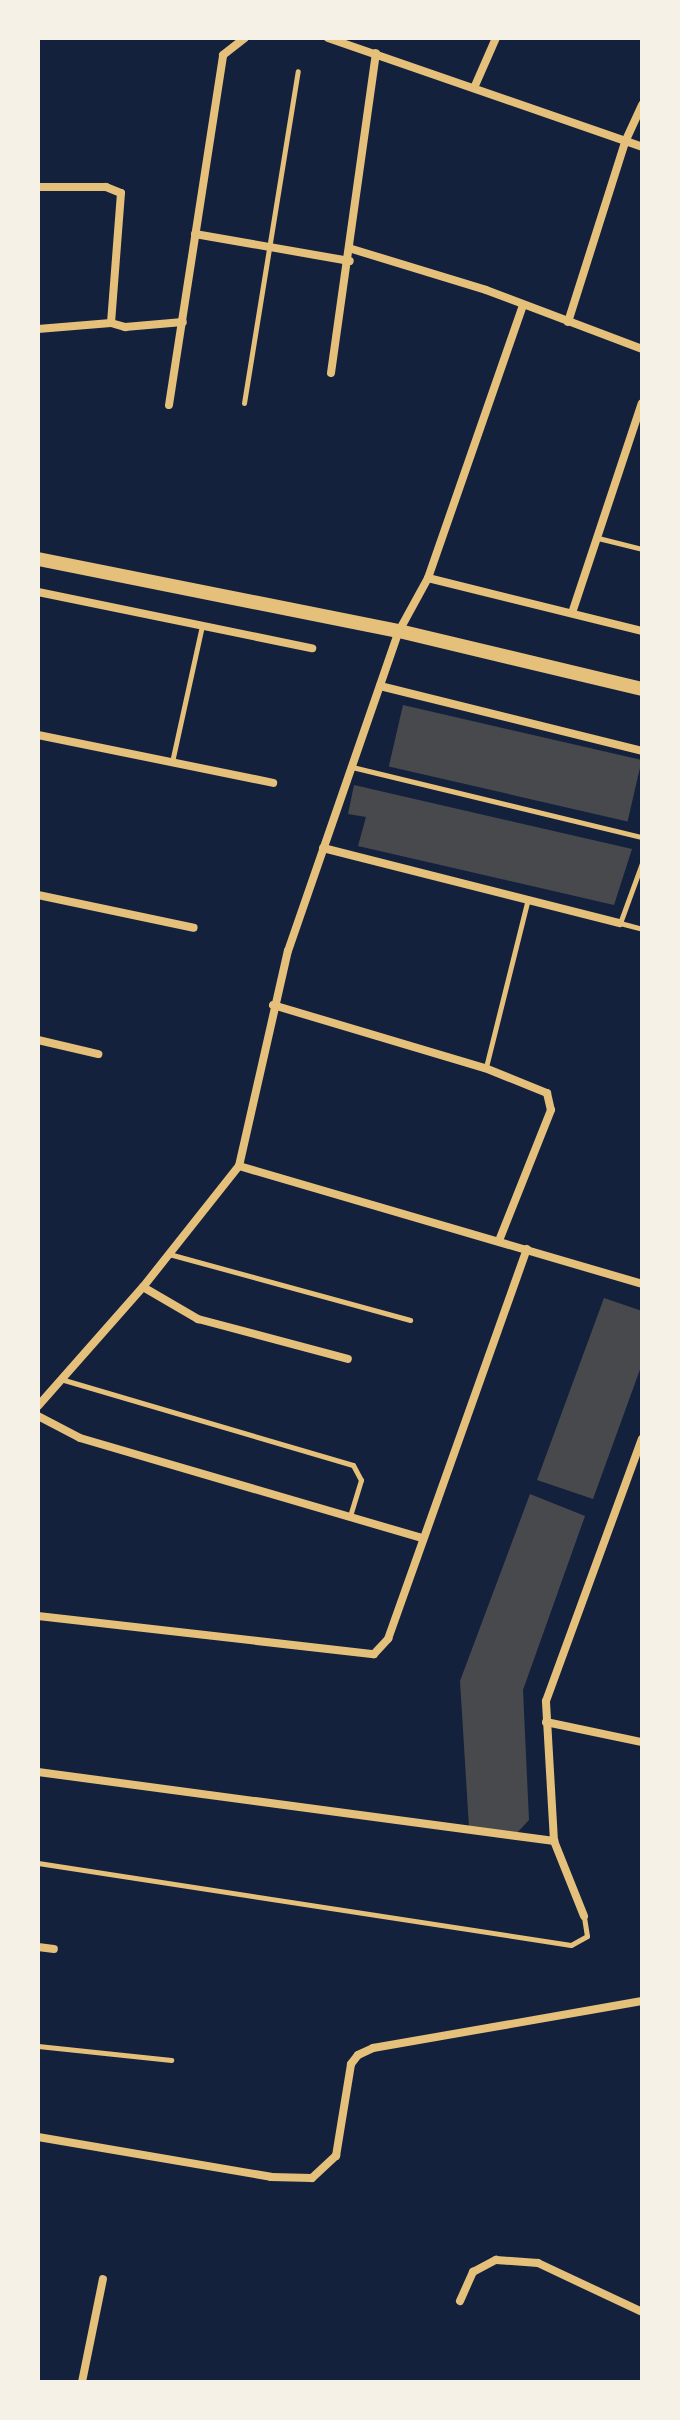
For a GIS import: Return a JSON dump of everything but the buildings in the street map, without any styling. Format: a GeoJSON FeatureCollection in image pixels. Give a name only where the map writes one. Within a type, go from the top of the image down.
{"type":"FeatureCollection","features":[{"type":"Feature","properties":{"kind":"street"},"geometry":{"type":"LineString","coordinates":[[169,405],[223,55],[245,38]]}},
{"type":"Feature","properties":{"kind":"street"},"geometry":{"type":"LineString","coordinates":[[328,38],[642,147]]}},
{"type":"Feature","properties":{"kind":"street"},"geometry":{"type":"LineString","coordinates":[[474,88],[496,38]]}},
{"type":"Feature","properties":{"kind":"street"},"geometry":{"type":"LineString","coordinates":[[331,373],[352,249],[376,53]]}},
{"type":"Feature","properties":{"kind":"street"},"geometry":{"type":"LineString","coordinates":[[568,322],[625,142],[642,105]]}},
{"type":"Feature","properties":{"kind":"street"},"geometry":{"type":"LineString","coordinates":[[38,187],[106,187],[121,193],[111,323]]}},
{"type":"Feature","properties":{"kind":"street"},"geometry":{"type":"LineString","coordinates":[[195,234],[350,261]]}},
{"type":"Feature","properties":{"kind":"street"},"geometry":{"type":"LineString","coordinates":[[352,249],[486,290],[522,308],[642,349]]}},
{"type":"Feature","properties":{"kind":"street"},"geometry":{"type":"LineString","coordinates":[[38,1406],[143,1287],[239,1166],[273,1005],[323,848],[399,631],[428,578],[522,308]]}},
{"type":"Feature","properties":{"kind":"street"},"geometry":{"type":"LineString","coordinates":[[38,329],[111,323],[125,327],[183,322]]}},
{"type":"Feature","properties":{"kind":"street"},"geometry":{"type":"LineString","coordinates":[[572,613],[642,403]]}},
{"type":"Feature","properties":{"kind":"street"},"geometry":{"type":"LineString","coordinates":[[38,559],[399,631],[642,689]]}},
{"type":"Feature","properties":{"kind":"street"},"geometry":{"type":"LineString","coordinates":[[428,578],[642,631]]}},
{"type":"Feature","properties":{"kind":"street"},"geometry":{"type":"LineString","coordinates":[[38,592],[312,648]]}},
{"type":"Feature","properties":{"kind":"street"},"geometry":{"type":"LineString","coordinates":[[380,686],[642,751]]}},
{"type":"Feature","properties":{"kind":"street"},"geometry":{"type":"LineString","coordinates":[[38,735],[273,783]]}},
{"type":"Feature","properties":{"kind":"street"},"geometry":{"type":"LineString","coordinates":[[323,848],[620,923]]}},
{"type":"Feature","properties":{"kind":"street"},"geometry":{"type":"LineString","coordinates":[[38,895],[194,928]]}},
{"type":"Feature","properties":{"kind":"street"},"geometry":{"type":"LineString","coordinates":[[273,1005],[485,1068],[547,1093],[551,1110],[499,1241]]}},
{"type":"Feature","properties":{"kind":"street"},"geometry":{"type":"LineString","coordinates":[[38,1040],[98,1054]]}},
{"type":"Feature","properties":{"kind":"street"},"geometry":{"type":"LineString","coordinates":[[239,1166],[642,1284]]}},
{"type":"Feature","properties":{"kind":"street"},"geometry":{"type":"LineString","coordinates":[[38,1616],[374,1654],[388,1639],[421,1538],[527,1249]]}},
{"type":"Feature","properties":{"kind":"street"},"geometry":{"type":"LineString","coordinates":[[143,1287],[198,1319],[348,1359]]}},
{"type":"Feature","properties":{"kind":"street"},"geometry":{"type":"LineString","coordinates":[[38,1416],[80,1438],[421,1538]]}},
{"type":"Feature","properties":{"kind":"street"},"geometry":{"type":"LineString","coordinates":[[584,1916],[554,1841],[546,1722],[548,1692],[642,1439]]}},
{"type":"Feature","properties":{"kind":"street"},"geometry":{"type":"LineString","coordinates":[[546,1722],[642,1742]]}},
{"type":"Feature","properties":{"kind":"street"},"geometry":{"type":"LineString","coordinates":[[38,1772],[554,1841]]}},
{"type":"Feature","properties":{"kind":"street"},"geometry":{"type":"LineString","coordinates":[[38,1947],[54,1949]]}},
{"type":"Feature","properties":{"kind":"street"},"geometry":{"type":"LineString","coordinates":[[38,2137],[271,2177],[312,2178],[336,2156],[351,2064],[358,2055],[373,2048],[642,2001]]}},
{"type":"Feature","properties":{"kind":"street"},"geometry":{"type":"LineString","coordinates":[[460,2301],[473,2272],[496,2260],[538,2263],[642,2312]]}},
{"type":"Feature","properties":{"kind":"street"},"geometry":{"type":"LineString","coordinates":[[82,2382],[103,2279]]}},
{"type":"Feature","properties":{"kind":"lane"},"geometry":{"type":"LineString","coordinates":[[244,403],[298,71]]}},
{"type":"Feature","properties":{"kind":"lane"},"geometry":{"type":"LineString","coordinates":[[598,538],[642,549]]}},
{"type":"Feature","properties":{"kind":"lane"},"geometry":{"type":"LineString","coordinates":[[172,762],[202,626]]}},
{"type":"Feature","properties":{"kind":"lane"},"geometry":{"type":"LineString","coordinates":[[352,767],[642,837]]}},
{"type":"Feature","properties":{"kind":"lane"},"geometry":{"type":"LineString","coordinates":[[642,863],[620,923],[642,929]]}},
{"type":"Feature","properties":{"kind":"lane"},"geometry":{"type":"LineString","coordinates":[[485,1068],[528,899]]}},
{"type":"Feature","properties":{"kind":"lane"},"geometry":{"type":"LineString","coordinates":[[169,1254],[410,1320]]}},
{"type":"Feature","properties":{"kind":"lane"},"geometry":{"type":"LineString","coordinates":[[64,1380],[353,1465],[361,1480],[350,1517]]}},
{"type":"Feature","properties":{"kind":"lane"},"geometry":{"type":"LineString","coordinates":[[38,1863],[571,1945],[587,1936],[584,1916]]}},
{"type":"Feature","properties":{"kind":"lane"},"geometry":{"type":"LineString","coordinates":[[38,2046],[171,2060]]}}]}
